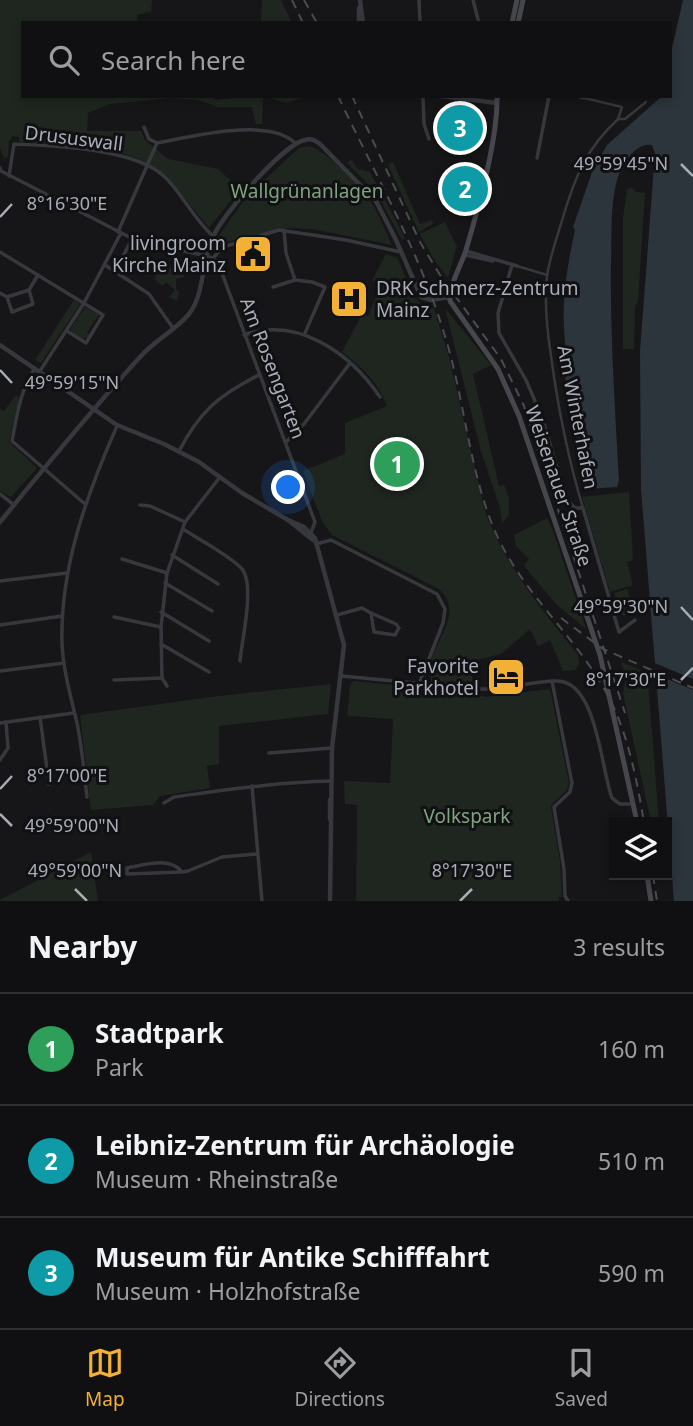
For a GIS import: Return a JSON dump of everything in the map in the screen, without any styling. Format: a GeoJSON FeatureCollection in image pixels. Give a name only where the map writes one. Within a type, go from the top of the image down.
{"type":"FeatureCollection","features":[{"type":"Feature","properties":{"kind":"main road"},"geometry":{"type":"LineString","coordinates":[[514,21],[517,0]]}},
{"type":"Feature","properties":{"kind":"main road"},"geometry":{"type":"LineString","coordinates":[[514,21],[523,0]]}},
{"type":"Feature","properties":{"kind":"main road"},"geometry":{"type":"LineString","coordinates":[[449,297],[480,200],[498,99]]}},
{"type":"Feature","properties":{"kind":"main road","name":"Weisenauer Straße"},"geometry":{"type":"LineString","coordinates":[[449,297],[452,307],[480,342],[501,375],[519,416],[600,655],[636,817]]}},
{"type":"Feature","properties":{"kind":"main road"},"geometry":{"type":"LineString","coordinates":[[648,880],[651,901]]}},
{"type":"Feature","properties":{"kind":"street"},"geometry":{"type":"LineString","coordinates":[[360,0],[361,21]]}},
{"type":"Feature","properties":{"kind":"street"},"geometry":{"type":"LineString","coordinates":[[419,0],[421,21]]}},
{"type":"Feature","properties":{"kind":"street"},"geometry":{"type":"LineString","coordinates":[[473,0],[478,21]]}},
{"type":"Feature","properties":{"kind":"street"},"geometry":{"type":"LineString","coordinates":[[423,98],[424,124],[429,139]]}},
{"type":"Feature","properties":{"kind":"street"},"geometry":{"type":"LineString","coordinates":[[479,98],[498,99]]}},
{"type":"Feature","properties":{"kind":"street"},"geometry":{"type":"LineString","coordinates":[[537,158],[549,98]]}},
{"type":"Feature","properties":{"kind":"street"},"geometry":{"type":"LineString","coordinates":[[584,98],[622,107],[618,118]]}},
{"type":"Feature","properties":{"kind":"street","name":"Am Winterhafen"},"geometry":{"type":"LineString","coordinates":[[635,620],[619,632],[567,450],[557,401],[546,309],[547,275],[577,172],[591,148],[618,118],[625,119],[646,102]]}},
{"type":"Feature","properties":{"kind":"street"},"geometry":{"type":"LineString","coordinates":[[144,127],[149,139],[157,143],[244,129],[286,135],[296,144]]}},
{"type":"Feature","properties":{"kind":"street"},"geometry":{"type":"LineString","coordinates":[[0,522],[141,356],[186,317],[196,302],[213,236],[239,198],[296,144],[307,139],[317,141],[376,201],[421,297],[431,300],[449,297]]}},
{"type":"Feature","properties":{"kind":"street"},"geometry":{"type":"LineString","coordinates":[[85,504],[12,441],[25,384],[67,331],[84,303],[105,264],[157,143]]}},
{"type":"Feature","properties":{"kind":"street","name":"Drususwall"},"geometry":{"type":"LineString","coordinates":[[9,176],[14,144],[114,155],[147,166],[165,177],[213,236]]}},
{"type":"Feature","properties":{"kind":"street"},"geometry":{"type":"LineString","coordinates":[[1,169],[9,176],[132,239],[214,258],[225,246],[284,230],[401,252]]}},
{"type":"Feature","properties":{"kind":"street"},"geometry":{"type":"LineString","coordinates":[[284,230],[286,253],[295,280]]}},
{"type":"Feature","properties":{"kind":"street"},"geometry":{"type":"LineString","coordinates":[[116,270],[132,239]]}},
{"type":"Feature","properties":{"kind":"street"},"geometry":{"type":"LineString","coordinates":[[0,252],[103,315],[86,343],[67,331]]}},
{"type":"Feature","properties":{"kind":"street"},"geometry":{"type":"LineString","coordinates":[[465,253],[547,275]]}},
{"type":"Feature","properties":{"kind":"street","name":"Am Rosengarten"},"geometry":{"type":"LineString","coordinates":[[214,258],[316,522],[311,534]]}},
{"type":"Feature","properties":{"kind":"street"},"geometry":{"type":"LineString","coordinates":[[105,264],[149,294],[173,328]]}},
{"type":"Feature","properties":{"kind":"street","name":"Am Winterhafen"},"geometry":{"type":"LineString","coordinates":[[514,265],[498,313],[499,333],[526,380],[541,415],[567,500],[575,508],[583,508]]}},
{"type":"Feature","properties":{"kind":"street"},"geometry":{"type":"LineString","coordinates":[[7,297],[29,290],[38,275]]}},
{"type":"Feature","properties":{"kind":"street"},"geometry":{"type":"LineString","coordinates":[[273,287],[295,280],[326,286],[305,333]]}},
{"type":"Feature","properties":{"kind":"street"},"geometry":{"type":"LineString","coordinates":[[0,293],[7,297],[12,312],[33,304],[29,290]]}},
{"type":"Feature","properties":{"kind":"street"},"geometry":{"type":"LineString","coordinates":[[244,335],[277,328],[305,333],[350,363],[368,379],[380,397]]}},
{"type":"Feature","properties":{"kind":"street"},"geometry":{"type":"LineString","coordinates":[[0,345],[117,425],[179,451],[251,499],[304,527],[311,534],[344,645],[332,748],[330,901]]}},
{"type":"Feature","properties":{"kind":"street"},"geometry":{"type":"LineString","coordinates":[[286,442],[304,424],[350,363]]}},
{"type":"Feature","properties":{"kind":"street"},"geometry":{"type":"LineString","coordinates":[[179,451],[192,428],[210,406],[227,392],[259,375]]}},
{"type":"Feature","properties":{"kind":"street"},"geometry":{"type":"LineString","coordinates":[[87,797],[64,663],[62,616],[67,573],[85,504],[117,425]]}},
{"type":"Feature","properties":{"kind":"street"},"geometry":{"type":"LineString","coordinates":[[167,686],[162,678],[161,612],[167,573],[185,522],[220,477]]}},
{"type":"Feature","properties":{"kind":"street"},"geometry":{"type":"LineString","coordinates":[[0,494],[14,505]]}},
{"type":"Feature","properties":{"kind":"street"},"geometry":{"type":"LineString","coordinates":[[140,505],[150,506],[185,522]]}},
{"type":"Feature","properties":{"kind":"street"},"geometry":{"type":"LineString","coordinates":[[183,528],[239,566],[247,578],[249,593],[240,661]]}},
{"type":"Feature","properties":{"kind":"street"},"geometry":{"type":"LineString","coordinates":[[316,544],[331,540],[437,594],[445,608],[443,623],[419,684]]}},
{"type":"Feature","properties":{"kind":"street"},"geometry":{"type":"LineString","coordinates":[[172,555],[218,584]]}},
{"type":"Feature","properties":{"kind":"street"},"geometry":{"type":"LineString","coordinates":[[122,559],[167,573]]}},
{"type":"Feature","properties":{"kind":"street"},"geometry":{"type":"LineString","coordinates":[[0,581],[67,573]]}},
{"type":"Feature","properties":{"kind":"street"},"geometry":{"type":"LineString","coordinates":[[165,583],[212,611]]}},
{"type":"Feature","properties":{"kind":"street"},"geometry":{"type":"LineString","coordinates":[[337,615],[362,608],[398,625],[395,635],[374,632],[371,613]]}},
{"type":"Feature","properties":{"kind":"street"},"geometry":{"type":"LineString","coordinates":[[161,612],[209,641]]}},
{"type":"Feature","properties":{"kind":"street"},"geometry":{"type":"LineString","coordinates":[[0,625],[62,616]]}},
{"type":"Feature","properties":{"kind":"street"},"geometry":{"type":"LineString","coordinates":[[114,617],[161,627]]}},
{"type":"Feature","properties":{"kind":"street"},"geometry":{"type":"LineString","coordinates":[[161,644],[209,672]]}},
{"type":"Feature","properties":{"kind":"street"},"geometry":{"type":"LineString","coordinates":[[0,671],[64,663]]}},
{"type":"Feature","properties":{"kind":"street"},"geometry":{"type":"LineString","coordinates":[[341,676],[496,690],[552,681],[568,683],[583,696],[592,717],[611,795],[620,804],[633,804]]}},
{"type":"Feature","properties":{"kind":"street"},"geometry":{"type":"LineString","coordinates":[[114,680],[162,678]]}},
{"type":"Feature","properties":{"kind":"street"},"geometry":{"type":"LineString","coordinates":[[552,681],[572,783],[570,792],[554,807],[568,901]]}},
{"type":"Feature","properties":{"kind":"street"},"geometry":{"type":"LineString","coordinates":[[0,723],[74,713]]}},
{"type":"Feature","properties":{"kind":"street"},"geometry":{"type":"LineString","coordinates":[[40,717],[50,785]]}},
{"type":"Feature","properties":{"kind":"street"},"geometry":{"type":"LineString","coordinates":[[0,760],[8,748],[6,722]]}},
{"type":"Feature","properties":{"kind":"street"},"geometry":{"type":"LineString","coordinates":[[269,753],[332,748]]}},
{"type":"Feature","properties":{"kind":"street"},"geometry":{"type":"LineString","coordinates":[[164,803],[174,797],[252,786],[331,781]]}},
{"type":"Feature","properties":{"kind":"street"},"geometry":{"type":"LineString","coordinates":[[252,786],[262,901]]}},
{"type":"Feature","properties":{"kind":"street"},"geometry":{"type":"LineString","coordinates":[[182,872],[176,865],[168,863],[127,868],[127,874],[182,872],[222,857],[257,854]]}},
{"type":"Feature","properties":{"kind":"green space","name":"Wallgrünanlagen"},"geometry":{"type":"Polygon","coordinates":[[[0,0],[152,0],[151,12],[138,14],[136,21],[21,21],[21,98],[171,98],[110,104],[88,113],[87,131],[141,131],[145,140],[168,159],[218,169],[240,189],[209,228],[166,175],[133,157],[96,148],[19,142],[19,137],[13,136],[9,141],[8,157],[4,158],[0,148],[0,0]]]}},
{"type":"Feature","properties":{"kind":"green space"},"geometry":{"type":"Polygon","coordinates":[[[262,0],[281,0],[291,21],[261,21],[262,0]]]}},
{"type":"Feature","properties":{"kind":"green space","name":"Wallgrünanlagen"},"geometry":{"type":"Polygon","coordinates":[[[171,98],[263,98],[262,124],[256,124],[252,107],[218,107],[198,100],[171,98]]]}},
{"type":"Feature","properties":{"kind":"green space"},"geometry":{"type":"Polygon","coordinates":[[[270,98],[302,98],[286,103],[270,98]]]}},
{"type":"Feature","properties":{"kind":"green space","name":"Wallgrünanlagen"},"geometry":{"type":"Polygon","coordinates":[[[308,146],[332,160],[365,194],[392,245],[312,229],[286,228],[227,242],[218,237],[247,196],[299,148],[308,146]]]}},
{"type":"Feature","properties":{"kind":"green space"},"geometry":{"type":"Polygon","coordinates":[[[351,159],[358,169],[370,172],[405,238],[402,240],[376,192],[347,163],[351,159]]]}},
{"type":"Feature","properties":{"kind":"green space"},"geometry":{"type":"Polygon","coordinates":[[[393,162],[420,224],[432,220],[433,224],[419,232],[388,164],[393,162]]]}},
{"type":"Feature","properties":{"kind":"green space"},"geometry":{"type":"Polygon","coordinates":[[[632,188],[636,192],[645,193],[634,349],[623,349],[623,218],[627,189],[632,188]]]}},
{"type":"Feature","properties":{"kind":"green space"},"geometry":{"type":"Polygon","coordinates":[[[445,222],[457,245],[448,278],[420,234],[445,222]]]}},
{"type":"Feature","properties":{"kind":"green space"},"geometry":{"type":"Polygon","coordinates":[[[386,254],[397,258],[414,297],[426,307],[434,308],[449,357],[485,511],[514,569],[578,655],[579,664],[575,670],[563,671],[550,640],[538,646],[530,629],[501,654],[472,661],[472,686],[431,681],[430,665],[449,616],[446,598],[439,589],[332,535],[322,521],[303,471],[345,454],[345,423],[387,406],[369,376],[342,352],[362,314],[368,316],[381,284],[372,281],[386,254]]]}},
{"type":"Feature","properties":{"kind":"green space"},"geometry":{"type":"Polygon","coordinates":[[[180,260],[183,261],[184,277],[176,279],[176,290],[179,291],[177,301],[169,297],[175,290],[166,282],[163,286],[154,279],[156,276],[144,267],[145,263],[178,269],[180,260]]]}},
{"type":"Feature","properties":{"kind":"green space"},"geometry":{"type":"Polygon","coordinates":[[[74,300],[80,304],[41,363],[35,360],[74,300]]]}},
{"type":"Feature","properties":{"kind":"green space"},"geometry":{"type":"Polygon","coordinates":[[[85,307],[99,315],[87,332],[89,335],[84,339],[70,329],[85,307]]]}},
{"type":"Feature","properties":{"kind":"green space"},"geometry":{"type":"Polygon","coordinates":[[[445,308],[491,365],[473,374],[499,486],[504,485],[509,498],[509,515],[502,523],[500,508],[481,451],[445,308]]]}},
{"type":"Feature","properties":{"kind":"green space"},"geometry":{"type":"Polygon","coordinates":[[[16,395],[19,398],[9,442],[37,468],[11,497],[0,491],[0,409],[4,411],[16,395]]]}},
{"type":"Feature","properties":{"kind":"green space"},"geometry":{"type":"Polygon","coordinates":[[[629,492],[633,560],[627,562],[633,585],[610,592],[582,497],[629,492]]]}},
{"type":"Feature","properties":{"kind":"green space"},"geometry":{"type":"Polygon","coordinates":[[[547,518],[586,629],[557,605],[524,566],[529,559],[516,546],[514,535],[547,518]]]}},
{"type":"Feature","properties":{"kind":"green space"},"geometry":{"type":"Polygon","coordinates":[[[627,589],[634,613],[622,616],[614,593],[627,589]]]}},
{"type":"Feature","properties":{"kind":"green space"},"geometry":{"type":"Polygon","coordinates":[[[621,662],[640,670],[637,681],[648,682],[659,817],[650,817],[623,693],[626,677],[621,662]]]}},
{"type":"Feature","properties":{"kind":"green space","name":"Volkspark"},"geometry":{"type":"Polygon","coordinates":[[[354,681],[471,693],[485,697],[550,689],[569,783],[551,807],[560,861],[562,897],[559,897],[559,901],[356,901],[357,805],[345,804],[344,781],[390,783],[393,719],[347,716],[350,685],[354,681]]]}},
{"type":"Feature","properties":{"kind":"green space"},"geometry":{"type":"Polygon","coordinates":[[[331,684],[328,714],[219,726],[219,764],[207,766],[210,788],[160,796],[153,805],[91,810],[80,715],[331,684]]]}},
{"type":"Feature","properties":{"kind":"green space"},"geometry":{"type":"Polygon","coordinates":[[[91,852],[98,901],[0,901],[0,900],[91,852]]]}},
{"type":"Feature","properties":{"kind":"shaded area"},"geometry":{"type":"Polygon","coordinates":[[[683,0],[693,0],[693,901],[674,901],[672,817],[667,817],[641,489],[640,351],[655,153],[652,145],[640,147],[625,162],[617,180],[613,200],[611,289],[619,481],[617,487],[586,489],[570,417],[564,365],[567,359],[565,294],[575,230],[573,227],[592,172],[607,145],[660,98],[672,98],[672,48],[683,0]]]}},
{"type":"Feature","properties":{"kind":"pier"},"geometry":{"type":"Polygon","coordinates":[[[652,662],[693,679],[693,690],[653,673],[652,662]]]}},
{"type":"Feature","properties":{"kind":"railway"},"geometry":{"type":"LineString","coordinates":[[292,0],[302,21]]}},
{"type":"Feature","properties":{"kind":"railway"},"geometry":{"type":"LineString","coordinates":[[304,0],[316,21]]}},
{"type":"Feature","properties":{"kind":"railway"},"geometry":{"type":"LineString","coordinates":[[339,98],[396,213],[434,302],[451,357],[477,477],[492,524],[513,565],[584,658],[607,694],[628,747],[643,817]]}},
{"type":"Feature","properties":{"kind":"railway"},"geometry":{"type":"LineString","coordinates":[[353,98],[420,242],[440,275],[501,359],[524,406],[625,713]]}},
{"type":"Feature","properties":{"kind":"railway"},"geometry":{"type":"LineString","coordinates":[[561,618],[603,649],[693,688]]}},
{"type":"Feature","properties":{"kind":"railway"},"geometry":{"type":"LineString","coordinates":[[654,880],[657,901]]}},
{"type":"Feature","properties":{"kind":"place","name":"Museum für Antike Schifffahrt"},"geometry":{"type":"Point","coordinates":[460,128]}},
{"type":"Feature","properties":{"kind":"place","name":"Leibniz-Zentrum für Archäologie"},"geometry":{"type":"Point","coordinates":[465,189]}},
{"type":"Feature","properties":{"kind":"place","name":"livingroom Kirche Mainz"},"geometry":{"type":"Point","coordinates":[253,254]}},
{"type":"Feature","properties":{"kind":"place","name":"DRK Schmerz-Zentrum Mainz"},"geometry":{"type":"Point","coordinates":[349,299]}},
{"type":"Feature","properties":{"kind":"place","name":"Stadtpark"},"geometry":{"type":"Point","coordinates":[397,464]}},
{"type":"Feature","properties":{"kind":"place","name":"Favorite Parkhotel"},"geometry":{"type":"Point","coordinates":[506,677]}}]}
